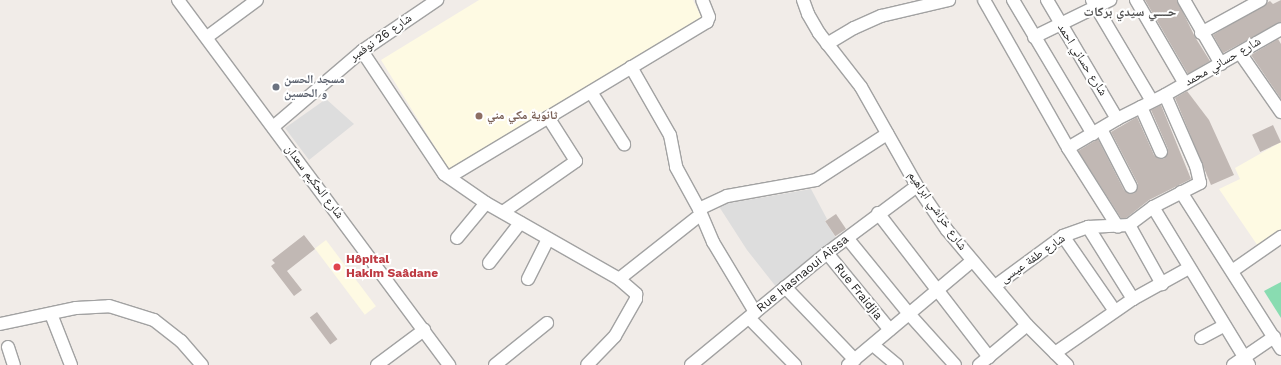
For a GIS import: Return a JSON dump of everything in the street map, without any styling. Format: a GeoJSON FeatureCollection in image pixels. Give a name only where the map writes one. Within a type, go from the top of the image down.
{"type":"FeatureCollection","features":[{"type":"Feature","properties":{"kind":"street","name":"شارع الحكيم سعدان"},"geometry":{"type":"LineString","coordinates":[[178,0],[207,37],[449,365]]}},
{"type":"Feature","properties":{"kind":"street"},"geometry":{"type":"LineString","coordinates":[[207,37],[240,5],[256,0]]}},
{"type":"Feature","properties":{"kind":"street","name":"شارع 26 نوفمبر"},"geometry":{"type":"LineString","coordinates":[[273,127],[362,51],[420,5],[437,0]]}},
{"type":"Feature","properties":{"kind":"street"},"geometry":{"type":"LineString","coordinates":[[448,177],[707,22],[710,17],[702,0]]}},
{"type":"Feature","properties":{"kind":"street","name":"شارع خراشي ابراهيم"},"geometry":{"type":"LineString","coordinates":[[803,0],[808,14],[827,44],[861,87],[917,186],[972,261],[1027,325],[1067,365]]}},
{"type":"Feature","properties":{"kind":"street"},"geometry":{"type":"LineString","coordinates":[[827,44],[898,5],[949,0]]}},
{"type":"Feature","properties":{"kind":"street"},"geometry":{"type":"LineString","coordinates":[[984,0],[1068,148],[1162,284]]}},
{"type":"Feature","properties":{"kind":"street"},"geometry":{"type":"LineString","coordinates":[[1013,0],[1034,37],[1097,131],[1131,187]]}},
{"type":"Feature","properties":{"kind":"street","name":"شارع حساني احمد"},"geometry":{"type":"LineString","coordinates":[[1047,0],[1060,25],[1117,118]]}},
{"type":"Feature","properties":{"kind":"street"},"geometry":{"type":"LineString","coordinates":[[1034,37],[1060,25],[1094,3],[1110,0]]}},
{"type":"Feature","properties":{"kind":"street"},"geometry":{"type":"LineString","coordinates":[[1136,0],[1185,84]]}},
{"type":"Feature","properties":{"kind":"street"},"geometry":{"type":"LineString","coordinates":[[1184,0],[1201,33],[1221,64]]}},
{"type":"Feature","properties":{"kind":"street"},"geometry":{"type":"LineString","coordinates":[[1201,33],[1261,0]]}},
{"type":"Feature","properties":{"kind":"street"},"geometry":{"type":"LineString","coordinates":[[1094,3],[1152,101]]}},
{"type":"Feature","properties":{"kind":"street","name":"شارع حساني محمد"},"geometry":{"type":"LineString","coordinates":[[1068,148],[1117,118],[1141,108],[1280,32]]}},
{"type":"Feature","properties":{"kind":"street"},"geometry":{"type":"LineString","coordinates":[[362,51],[438,167],[448,177],[486,203],[618,279],[636,294],[636,299],[615,336],[587,365]]}},
{"type":"Feature","properties":{"kind":"street"},"geometry":{"type":"LineString","coordinates":[[1240,53],[1281,112]]}},
{"type":"Feature","properties":{"kind":"street"},"geometry":{"type":"LineString","coordinates":[[631,67],[670,135],[676,167],[752,315],[795,365]]}},
{"type":"Feature","properties":{"kind":"street"},"geometry":{"type":"LineString","coordinates":[[591,92],[624,144]]}},
{"type":"Feature","properties":{"kind":"street"},"geometry":{"type":"LineString","coordinates":[[1123,226],[1153,207],[1198,185],[1200,175],[1165,95]]}},
{"type":"Feature","properties":{"kind":"street"},"geometry":{"type":"LineString","coordinates":[[1141,108],[1161,152]]}},
{"type":"Feature","properties":{"kind":"street"},"geometry":{"type":"LineString","coordinates":[[503,212],[576,161],[548,117]]}},
{"type":"Feature","properties":{"kind":"street"},"geometry":{"type":"LineString","coordinates":[[618,279],[700,212],[727,196],[816,180],[887,134]]}},
{"type":"Feature","properties":{"kind":"street","name":"Rue Hasnaoui Aissa"},"geometry":{"type":"LineString","coordinates":[[691,365],[827,253],[848,239],[878,213],[917,186]]}},
{"type":"Feature","properties":{"kind":"street"},"geometry":{"type":"LineString","coordinates":[[1181,192],[1281,349]]}},
{"type":"Feature","properties":{"kind":"street"},"geometry":{"type":"LineString","coordinates":[[458,238],[486,203]]}},
{"type":"Feature","properties":{"kind":"street"},"geometry":{"type":"LineString","coordinates":[[1153,207],[1224,326],[1247,361]]}},
{"type":"Feature","properties":{"kind":"street"},"geometry":{"type":"LineString","coordinates":[[878,213],[938,290],[984,361],[1027,325]]}},
{"type":"Feature","properties":{"kind":"street"},"geometry":{"type":"LineString","coordinates":[[489,263],[520,223]]}},
{"type":"Feature","properties":{"kind":"street","name":"شارع طفة عيسى"},"geometry":{"type":"LineString","coordinates":[[995,286],[1063,236],[1088,227],[1101,225],[1123,226]]}},
{"type":"Feature","properties":{"kind":"street"},"geometry":{"type":"LineString","coordinates":[[1088,227],[1133,299]]}},
{"type":"Feature","properties":{"kind":"street"},"geometry":{"type":"LineString","coordinates":[[1063,236],[1115,311]]}},
{"type":"Feature","properties":{"kind":"street"},"geometry":{"type":"LineString","coordinates":[[1232,271],[1281,237]]}},
{"type":"Feature","properties":{"kind":"street"},"geometry":{"type":"LineString","coordinates":[[528,279],[548,239]]}},
{"type":"Feature","properties":{"kind":"street"},"geometry":{"type":"LineString","coordinates":[[848,239],[910,315],[955,365]]}},
{"type":"Feature","properties":{"kind":"street","name":"Rue Fraidjia"},"geometry":{"type":"LineString","coordinates":[[827,253],[890,330]]}},
{"type":"Feature","properties":{"kind":"street"},"geometry":{"type":"LineString","coordinates":[[785,287],[852,362],[910,315],[972,261]]}},
{"type":"Feature","properties":{"kind":"street"},"geometry":{"type":"LineString","coordinates":[[1055,353],[1133,299],[1190,268]]}},
{"type":"Feature","properties":{"kind":"street"},"geometry":{"type":"LineString","coordinates":[[0,324],[76,308],[109,306],[134,312],[168,329],[202,365]]}},
{"type":"Feature","properties":{"kind":"street"},"geometry":{"type":"LineString","coordinates":[[50,314],[71,365]]}},
{"type":"Feature","properties":{"kind":"street"},"geometry":{"type":"LineString","coordinates":[[495,365],[547,323]]}},
{"type":"Feature","properties":{"kind":"street"},"geometry":{"type":"LineString","coordinates":[[1201,338],[1224,326]]}},
{"type":"Feature","properties":{"kind":"street"},"geometry":{"type":"LineString","coordinates":[[377,365],[424,330]]}},
{"type":"Feature","properties":{"kind":"street"},"geometry":{"type":"LineString","coordinates":[[1232,365],[1247,361],[1274,337]]}},
{"type":"Feature","properties":{"kind":"street"},"geometry":{"type":"LineString","coordinates":[[873,345],[897,365]]}},
{"type":"Feature","properties":{"kind":"street"},"geometry":{"type":"LineString","coordinates":[[8,347],[14,365]]}},
{"type":"Feature","properties":{"kind":"shaded area","name":"ثانوية مكي مني"},"geometry":{"type":"Polygon","coordinates":[[[479,0],[693,0],[703,21],[450,171],[381,60],[479,0]]]}},
{"type":"Feature","properties":{"kind":"shaded area"},"geometry":{"type":"Polygon","coordinates":[[[326,99],[354,124],[309,160],[285,128],[326,99]]]}},
{"type":"Feature","properties":{"kind":"shaded area"},"geometry":{"type":"Polygon","coordinates":[[[1281,142],[1281,235],[1260,249],[1219,189],[1240,179],[1235,168],[1281,142]]]}},
{"type":"Feature","properties":{"kind":"shaded area"},"geometry":{"type":"Polygon","coordinates":[[[811,189],[827,219],[825,221],[836,238],[777,288],[747,250],[718,205],[811,189]]]}},
{"type":"Feature","properties":{"kind":"shaded area"},"geometry":{"type":"Polygon","coordinates":[[[326,240],[376,306],[365,315],[315,248],[326,240]]]}},
{"type":"Feature","properties":{"kind":"green space"},"geometry":{"type":"Polygon","coordinates":[[[1281,282],[1281,318],[1264,291],[1281,282]]]}},
{"type":"Feature","properties":{"kind":"building"},"geometry":{"type":"Polygon","coordinates":[[[1145,0],[1177,0],[1195,37],[1210,61],[1188,74],[1145,0]]]}},
{"type":"Feature","properties":{"kind":"building"},"geometry":{"type":"Polygon","coordinates":[[[1281,0],[1281,22],[1223,53],[1213,35],[1270,1],[1273,4],[1281,0]]]}},
{"type":"Feature","properties":{"kind":"building"},"geometry":{"type":"Polygon","coordinates":[[[1278,39],[1281,44],[1281,99],[1251,55],[1278,39]]]}},
{"type":"Feature","properties":{"kind":"building"},"geometry":{"type":"Polygon","coordinates":[[[1187,91],[1209,120],[1234,175],[1211,185],[1175,98],[1187,91]]]}},
{"type":"Feature","properties":{"kind":"building"},"geometry":{"type":"Polygon","coordinates":[[[1161,105],[1191,179],[1149,200],[1126,218],[1121,218],[1078,151],[1098,139],[1124,190],[1130,194],[1135,193],[1138,184],[1111,132],[1137,117],[1154,155],[1160,159],[1164,159],[1168,149],[1151,110],[1161,105]]]}},
{"type":"Feature","properties":{"kind":"building"},"geometry":{"type":"Polygon","coordinates":[[[1273,125],[1281,142],[1260,152],[1252,135],[1273,125]]]}},
{"type":"Feature","properties":{"kind":"building"},"geometry":{"type":"Polygon","coordinates":[[[836,214],[846,229],[835,236],[825,221],[836,214]]]}},
{"type":"Feature","properties":{"kind":"building"},"geometry":{"type":"Polygon","coordinates":[[[304,235],[315,249],[287,271],[302,290],[294,296],[271,266],[275,263],[272,260],[304,235]]]}},
{"type":"Feature","properties":{"kind":"building"},"geometry":{"type":"Polygon","coordinates":[[[317,312],[337,339],[330,345],[310,317],[317,312]]]}},
{"type":"Feature","properties":{"kind":"place","name":"مسجد الحسن و الحسين"},"geometry":{"type":"Point","coordinates":[276,87]}},
{"type":"Feature","properties":{"kind":"place","name":"ثانوية مكي مني"},"geometry":{"type":"Point","coordinates":[479,116]}},
{"type":"Feature","properties":{"kind":"place","name":"Hôpital Hakim Saâdane"},"geometry":{"type":"Point","coordinates":[337,267]}},
{"type":"Feature","properties":{"kind":"district","name":"حــــي سيدي بركات"},"geometry":{"type":"Point","coordinates":[1130,12]}}]}
